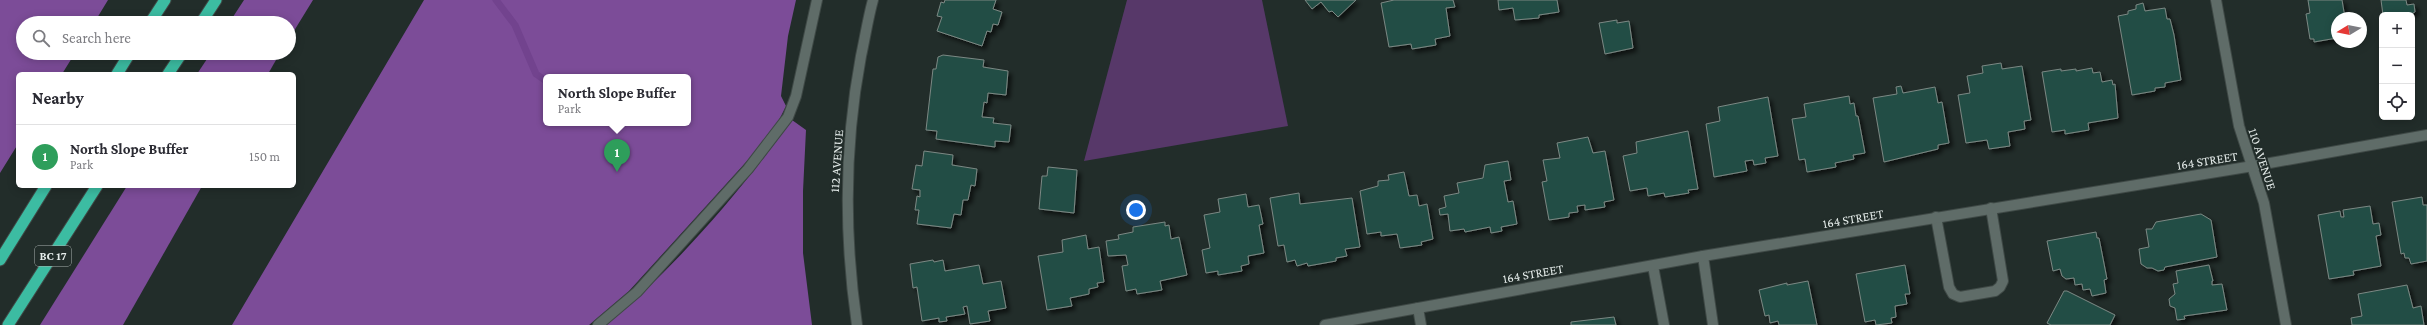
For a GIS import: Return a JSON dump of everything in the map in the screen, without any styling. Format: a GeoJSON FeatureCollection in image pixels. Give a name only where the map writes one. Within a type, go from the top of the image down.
{"type":"FeatureCollection","features":[{"type":"Feature","properties":{"kind":"highway"},"geometry":{"type":"LineString","coordinates":[[155,16],[165,0]]}},
{"type":"Feature","properties":{"kind":"highway"},"geometry":{"type":"LineString","coordinates":[[206,16],[216,0]]}},
{"type":"Feature","properties":{"kind":"highway"},"geometry":{"type":"LineString","coordinates":[[118,72],[126,60]]}},
{"type":"Feature","properties":{"kind":"highway"},"geometry":{"type":"LineString","coordinates":[[169,72],[177,60]]}},
{"type":"Feature","properties":{"kind":"highway"},"geometry":{"type":"LineString","coordinates":[[0,260],[45,188]]}},
{"type":"Feature","properties":{"kind":"highway","name":"BC 17"},"geometry":{"type":"LineString","coordinates":[[8,325],[96,188]]}},
{"type":"Feature","properties":{"kind":"street"},"geometry":{"type":"LineString","coordinates":[[598,325],[637,292],[748,169],[788,117],[796,96],[817,0]]}},
{"type":"Feature","properties":{"kind":"street","name":"112 AVENUE"},"geometry":{"type":"LineString","coordinates":[[857,325],[847,238],[846,200],[850,131],[858,72],[873,0]]}},
{"type":"Feature","properties":{"kind":"street","name":"110 AVENUE"},"geometry":{"type":"LineString","coordinates":[[2216,0],[2239,126],[2264,203],[2286,325]]}},
{"type":"Feature","properties":{"kind":"street","name":"164 STREET"},"geometry":{"type":"LineString","coordinates":[[1324,325],[1366,321],[1418,308],[1703,256],[2253,166],[2427,135]]}},
{"type":"Feature","properties":{"kind":"street"},"geometry":{"type":"LineString","coordinates":[[1936,217],[1949,287],[1953,294],[1960,297],[1995,291],[2000,287],[2003,281],[1990,208]]}},
{"type":"Feature","properties":{"kind":"street"},"geometry":{"type":"LineString","coordinates":[[1703,256],[1713,325]]}},
{"type":"Feature","properties":{"kind":"street"},"geometry":{"type":"LineString","coordinates":[[1653,266],[1664,325]]}},
{"type":"Feature","properties":{"kind":"street"},"geometry":{"type":"LineString","coordinates":[[1418,308],[1421,325]]}},
{"type":"Feature","properties":{"kind":"shaded area"},"geometry":{"type":"Polygon","coordinates":[[[0,0],[108,0],[98,16],[16,16],[16,60],[71,60],[63,72],[16,72],[16,147],[0,173],[0,0]]]}},
{"type":"Feature","properties":{"kind":"shaded area"},"geometry":{"type":"Polygon","coordinates":[[[244,0],[313,0],[296,28],[296,16],[234,16],[244,0]]]}},
{"type":"Feature","properties":{"kind":"shaded area"},"geometry":{"type":"Polygon","coordinates":[[[424,0],[796,0],[788,36],[781,96],[786,106],[777,124],[757,150],[629,291],[589,325],[232,325],[424,0]]]}},
{"type":"Feature","properties":{"kind":"shaded area"},"geometry":{"type":"Polygon","coordinates":[[[1127,0],[1262,0],[1288,126],[1084,161],[1127,0]]]}},
{"type":"Feature","properties":{"kind":"shaded area"},"geometry":{"type":"Polygon","coordinates":[[[206,60],[276,60],[269,72],[198,72],[206,60]]]}},
{"type":"Feature","properties":{"kind":"shaded area"},"geometry":{"type":"Polygon","coordinates":[[[792,120],[806,130],[803,191],[803,253],[812,325],[606,325],[682,254],[728,202],[792,120]]]}},
{"type":"Feature","properties":{"kind":"shaded area"},"geometry":{"type":"Polygon","coordinates":[[[126,188],[201,188],[123,325],[40,325],[126,188]]]}},
{"type":"Feature","properties":{"kind":"building"},"geometry":{"type":"Polygon","coordinates":[[[945,0],[996,0],[993,9],[1002,12],[998,25],[993,24],[991,32],[987,31],[982,46],[937,31],[942,17],[937,16],[941,2],[944,3],[945,0]]]}},
{"type":"Feature","properties":{"kind":"building"},"geometry":{"type":"Polygon","coordinates":[[[1305,0],[1356,0],[1338,17],[1332,11],[1329,12],[1321,2],[1312,9],[1305,0]]]}},
{"type":"Feature","properties":{"kind":"building"},"geometry":{"type":"Polygon","coordinates":[[[1394,0],[1453,0],[1455,7],[1446,8],[1450,36],[1435,39],[1436,45],[1412,49],[1411,44],[1389,47],[1381,3],[1394,0]]]}},
{"type":"Feature","properties":{"kind":"building"},"geometry":{"type":"Polygon","coordinates":[[[1498,0],[1557,0],[1559,12],[1539,15],[1539,18],[1515,20],[1513,8],[1499,10],[1498,0]]]}},
{"type":"Feature","properties":{"kind":"building"},"geometry":{"type":"Polygon","coordinates":[[[2308,0],[2342,0],[2344,12],[2331,12],[2331,39],[2314,42],[2314,39],[2310,39],[2306,14],[2310,13],[2308,0]]]}},
{"type":"Feature","properties":{"kind":"building"},"geometry":{"type":"Polygon","coordinates":[[[2381,0],[2406,0],[2407,5],[2414,4],[2415,12],[2383,12],[2381,0]]]}},
{"type":"Feature","properties":{"kind":"building"},"geometry":{"type":"Polygon","coordinates":[[[2143,3],[2145,11],[2165,8],[2167,19],[2170,19],[2174,35],[2181,80],[2165,83],[2165,87],[2155,88],[2155,91],[2132,95],[2118,16],[2128,14],[2128,11],[2136,9],[2136,5],[2143,3]]]}},
{"type":"Feature","properties":{"kind":"building"},"geometry":{"type":"Polygon","coordinates":[[[1617,20],[1617,23],[1629,21],[1633,48],[1605,54],[1599,23],[1617,20]]]}},
{"type":"Feature","properties":{"kind":"building"},"geometry":{"type":"Polygon","coordinates":[[[943,55],[984,60],[983,67],[1008,71],[1006,95],[988,93],[987,103],[984,102],[982,117],[994,118],[993,123],[1011,125],[1009,142],[995,141],[995,147],[936,139],[937,131],[926,130],[933,69],[936,69],[938,57],[943,55]]]}},
{"type":"Feature","properties":{"kind":"building"},"geometry":{"type":"Polygon","coordinates":[[[2001,63],[2002,69],[2022,66],[2031,120],[2024,121],[2025,129],[2008,132],[2010,146],[1989,149],[1987,140],[1966,143],[1958,95],[1970,93],[1967,76],[1983,73],[1982,66],[2001,63]]]}},
{"type":"Feature","properties":{"kind":"building"},"geometry":{"type":"Polygon","coordinates":[[[2092,68],[2093,73],[2100,72],[2102,82],[2112,80],[2113,85],[2115,84],[2118,118],[2088,123],[2089,130],[2065,134],[2065,130],[2052,132],[2042,72],[2061,69],[2061,71],[2076,69],[2076,71],[2092,68]]]}},
{"type":"Feature","properties":{"kind":"building"},"geometry":{"type":"Polygon","coordinates":[[[1901,86],[1903,93],[1935,87],[1938,103],[1942,102],[1949,143],[1938,145],[1938,149],[1884,162],[1873,98],[1897,94],[1896,87],[1901,86]]]}},
{"type":"Feature","properties":{"kind":"building"},"geometry":{"type":"Polygon","coordinates":[[[1849,96],[1850,104],[1854,103],[1856,116],[1858,116],[1865,153],[1853,155],[1854,159],[1835,163],[1836,167],[1807,172],[1805,159],[1799,160],[1792,119],[1806,117],[1804,104],[1849,96]]]}},
{"type":"Feature","properties":{"kind":"building"},"geometry":{"type":"Polygon","coordinates":[[[1768,97],[1778,156],[1765,158],[1766,163],[1754,165],[1753,160],[1745,161],[1747,171],[1714,177],[1706,124],[1720,121],[1718,107],[1768,97]]]}},
{"type":"Feature","properties":{"kind":"building"},"geometry":{"type":"Polygon","coordinates":[[[1688,131],[1698,189],[1688,190],[1689,193],[1665,197],[1664,193],[1648,196],[1647,188],[1630,191],[1623,156],[1637,153],[1636,142],[1688,131]]]}},
{"type":"Feature","properties":{"kind":"building"},"geometry":{"type":"Polygon","coordinates":[[[1588,137],[1593,153],[1605,151],[1614,200],[1604,202],[1605,207],[1585,210],[1585,205],[1577,206],[1578,212],[1569,213],[1569,217],[1549,220],[1542,182],[1547,181],[1543,160],[1560,158],[1557,143],[1588,137]]]}},
{"type":"Feature","properties":{"kind":"building"},"geometry":{"type":"Polygon","coordinates":[[[924,151],[953,155],[952,165],[977,169],[975,186],[971,185],[968,200],[963,200],[961,215],[954,214],[951,228],[917,224],[919,210],[915,210],[917,196],[920,197],[920,190],[912,189],[916,165],[922,166],[924,151]]]}},
{"type":"Feature","properties":{"kind":"building"},"geometry":{"type":"Polygon","coordinates":[[[1508,161],[1511,180],[1504,181],[1508,202],[1513,201],[1517,224],[1501,227],[1502,231],[1491,233],[1490,227],[1465,232],[1464,229],[1450,231],[1448,214],[1440,215],[1439,209],[1446,207],[1444,196],[1459,193],[1457,183],[1483,178],[1485,165],[1508,161]]]}},
{"type":"Feature","properties":{"kind":"building"},"geometry":{"type":"Polygon","coordinates":[[[1048,167],[1077,170],[1074,213],[1039,209],[1042,176],[1047,176],[1048,167]]]}},
{"type":"Feature","properties":{"kind":"building"},"geometry":{"type":"Polygon","coordinates":[[[1404,172],[1409,196],[1417,195],[1419,206],[1427,204],[1433,239],[1421,242],[1422,245],[1400,248],[1397,234],[1381,236],[1381,232],[1367,234],[1360,191],[1378,186],[1378,181],[1389,180],[1388,175],[1404,172]]]}},
{"type":"Feature","properties":{"kind":"building"},"geometry":{"type":"Polygon","coordinates":[[[1299,193],[1300,204],[1352,198],[1360,247],[1345,249],[1347,256],[1336,258],[1336,261],[1308,266],[1307,263],[1297,266],[1295,260],[1287,262],[1284,245],[1278,246],[1270,198],[1299,193]]]}},
{"type":"Feature","properties":{"kind":"building"},"geometry":{"type":"Polygon","coordinates":[[[1246,194],[1248,207],[1259,205],[1263,224],[1259,225],[1264,253],[1248,256],[1249,264],[1241,266],[1242,271],[1218,275],[1218,271],[1206,273],[1202,250],[1210,248],[1204,215],[1220,212],[1218,199],[1246,194]]]}},
{"type":"Feature","properties":{"kind":"building"},"geometry":{"type":"Polygon","coordinates":[[[2422,197],[2423,205],[2427,205],[2427,261],[2411,264],[2409,258],[2405,258],[2404,253],[2401,254],[2392,202],[2422,197]]]}},
{"type":"Feature","properties":{"kind":"building"},"geometry":{"type":"Polygon","coordinates":[[[2370,206],[2373,224],[2379,223],[2381,235],[2376,236],[2381,266],[2353,271],[2354,275],[2329,279],[2318,215],[2340,211],[2341,217],[2344,217],[2343,210],[2370,206]]]}},
{"type":"Feature","properties":{"kind":"building"},"geometry":{"type":"Polygon","coordinates":[[[2201,214],[2211,220],[2217,257],[2165,267],[2164,270],[2158,271],[2152,268],[2147,268],[2141,264],[2139,249],[2149,247],[2146,229],[2152,229],[2156,222],[2201,214]]]}},
{"type":"Feature","properties":{"kind":"building"},"geometry":{"type":"Polygon","coordinates":[[[1165,222],[1165,226],[1169,225],[1171,239],[1179,237],[1187,275],[1160,281],[1162,290],[1137,294],[1136,289],[1126,291],[1122,266],[1128,265],[1126,255],[1108,256],[1106,241],[1119,239],[1118,235],[1133,232],[1133,227],[1165,222]]]}},
{"type":"Feature","properties":{"kind":"building"},"geometry":{"type":"Polygon","coordinates":[[[2096,232],[2097,238],[2099,238],[2107,279],[2104,280],[2106,293],[2092,296],[2090,289],[2083,290],[2082,284],[2075,285],[2074,278],[2066,279],[2062,276],[2060,269],[2053,271],[2047,241],[2096,232]]]}},
{"type":"Feature","properties":{"kind":"building"},"geometry":{"type":"Polygon","coordinates":[[[1086,235],[1088,249],[1099,247],[1104,282],[1097,283],[1098,287],[1089,289],[1089,294],[1070,298],[1072,306],[1047,310],[1038,256],[1063,252],[1062,240],[1086,235]]]}},
{"type":"Feature","properties":{"kind":"building"},"geometry":{"type":"Polygon","coordinates":[[[933,260],[934,262],[943,260],[945,271],[979,265],[983,284],[1001,281],[1006,308],[988,311],[990,321],[970,324],[967,306],[963,307],[965,314],[946,317],[947,321],[939,322],[939,318],[922,321],[917,287],[913,288],[910,264],[933,260]]]}},
{"type":"Feature","properties":{"kind":"building"},"geometry":{"type":"Polygon","coordinates":[[[1905,265],[1910,294],[1905,294],[1907,304],[1895,306],[1896,317],[1891,318],[1892,323],[1876,325],[1875,320],[1865,322],[1856,274],[1905,265]]]}},
{"type":"Feature","properties":{"kind":"building"},"geometry":{"type":"Polygon","coordinates":[[[2209,265],[2213,281],[2212,285],[2222,284],[2227,310],[2184,316],[2185,319],[2177,320],[2175,308],[2170,306],[2169,299],[2175,294],[2173,284],[2178,283],[2176,271],[2209,265]]]}},
{"type":"Feature","properties":{"kind":"building"},"geometry":{"type":"Polygon","coordinates":[[[1808,281],[1817,325],[1779,325],[1778,321],[1770,323],[1769,315],[1765,316],[1759,290],[1787,283],[1787,285],[1808,281]]]}},
{"type":"Feature","properties":{"kind":"building"},"geometry":{"type":"Polygon","coordinates":[[[2407,285],[2413,308],[2421,306],[2424,325],[2352,325],[2351,318],[2362,316],[2358,294],[2407,285]]]}},
{"type":"Feature","properties":{"kind":"building"},"geometry":{"type":"Polygon","coordinates":[[[2064,291],[2067,291],[2115,315],[2110,325],[2051,325],[2047,323],[2064,291]]]}},
{"type":"Feature","properties":{"kind":"building"},"geometry":{"type":"Polygon","coordinates":[[[1614,317],[1616,325],[1571,325],[1571,322],[1614,317]]]}},
{"type":"Feature","properties":{"kind":"waterway"},"geometry":{"type":"LineString","coordinates":[[496,0],[515,25],[536,74],[543,79]]}},
{"type":"Feature","properties":{"kind":"place","name":"North Slope Buffer"},"geometry":{"type":"Point","coordinates":[617,172]}}]}
